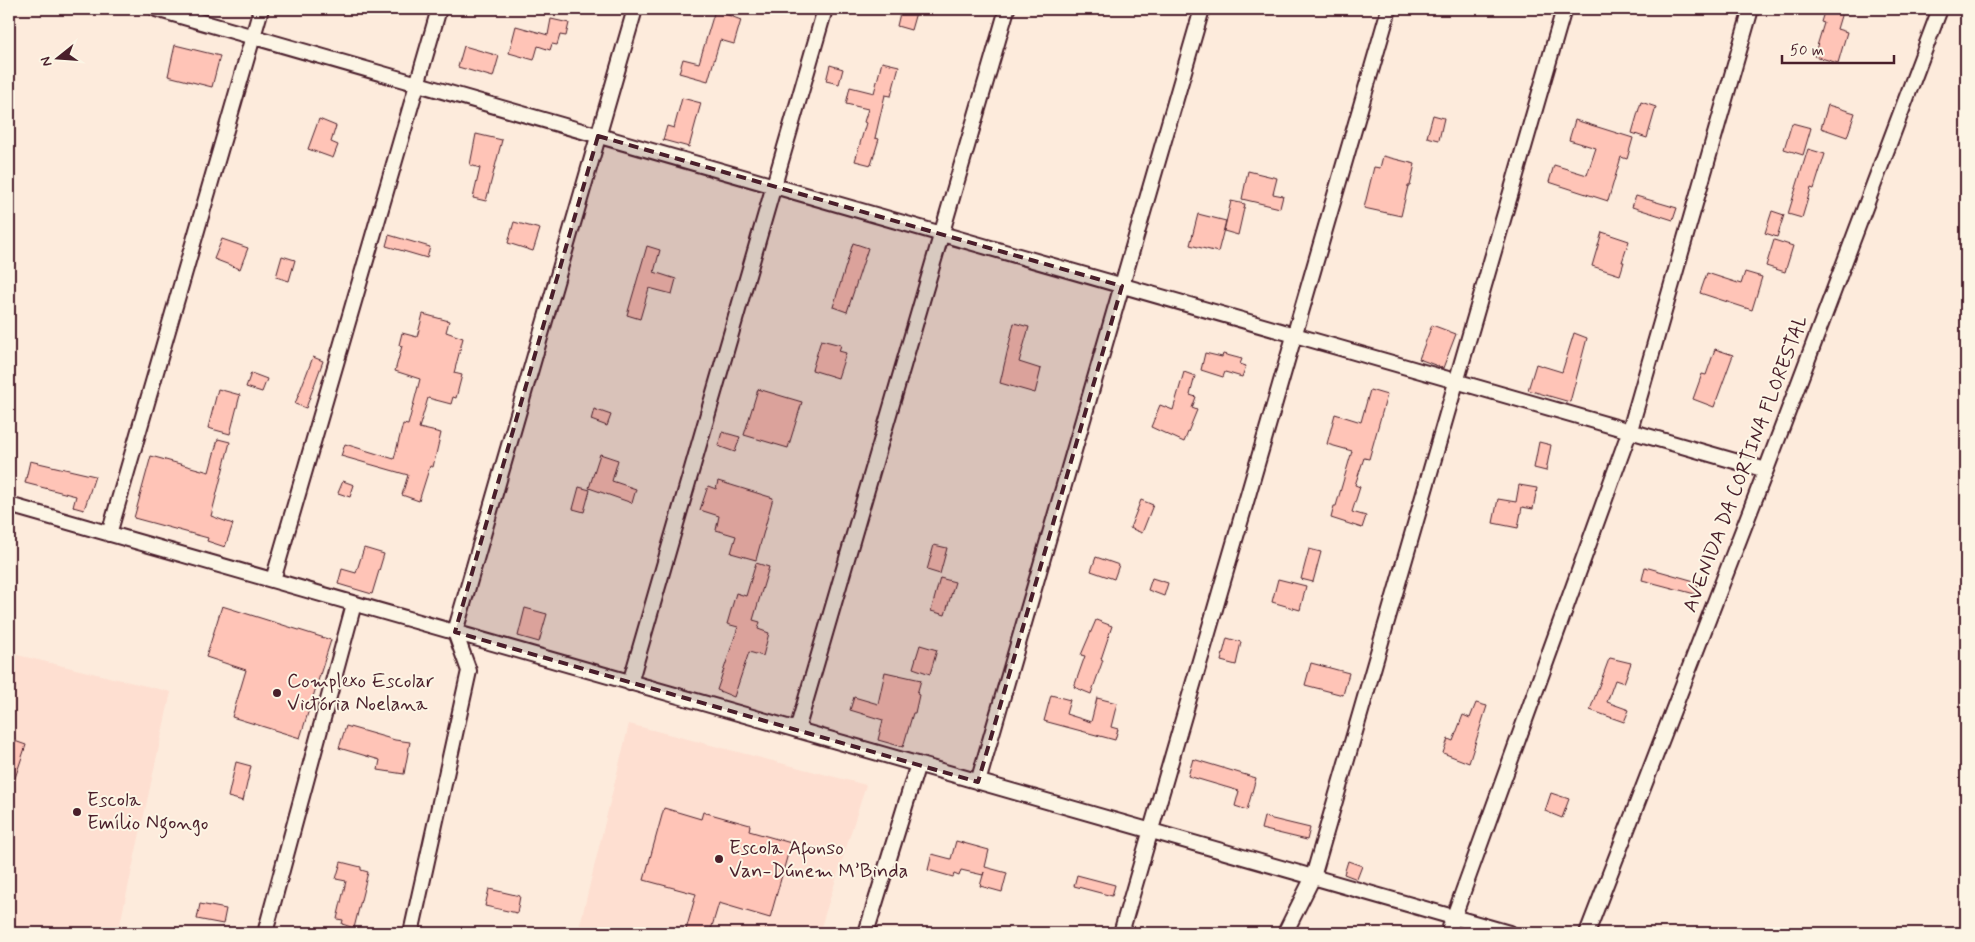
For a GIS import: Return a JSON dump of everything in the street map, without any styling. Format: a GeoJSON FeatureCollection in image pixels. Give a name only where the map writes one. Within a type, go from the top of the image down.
{"type":"FeatureCollection","features":[{"type":"Feature","properties":{"kind":"street"},"geometry":{"type":"LineString","coordinates":[[156,9],[1766,470]]}},
{"type":"Feature","properties":{"kind":"street"},"geometry":{"type":"LineString","coordinates":[[110,534],[261,9]]}},
{"type":"Feature","properties":{"kind":"street"},"geometry":{"type":"LineString","coordinates":[[273,580],[439,9]]}},
{"type":"Feature","properties":{"kind":"street"},"geometry":{"type":"LineString","coordinates":[[411,933],[470,671],[455,632],[635,9]]}},
{"type":"Feature","properties":{"kind":"street"},"geometry":{"type":"LineString","coordinates":[[630,682],[825,9]]}},
{"type":"Feature","properties":{"kind":"street"},"geometry":{"type":"LineString","coordinates":[[797,730],[1007,9]]}},
{"type":"Feature","properties":{"kind":"street"},"geometry":{"type":"LineString","coordinates":[[978,782],[1202,9]]}},
{"type":"Feature","properties":{"kind":"street"},"geometry":{"type":"LineString","coordinates":[[1121,933],[1389,9]]}},
{"type":"Feature","properties":{"kind":"street"},"geometry":{"type":"LineString","coordinates":[[1285,933],[1313,877],[1564,9]]}},
{"type":"Feature","properties":{"kind":"street"},"geometry":{"type":"LineString","coordinates":[[1448,933],[1630,430],[1751,9]]}},
{"type":"Feature","properties":{"kind":"street","name":"AVENIDA DA CORTINA FLORESTAL"},"geometry":{"type":"LineString","coordinates":[[1587,933],[1766,470],[1940,9]]}},
{"type":"Feature","properties":{"kind":"street"},"geometry":{"type":"LineString","coordinates":[[9,505],[1508,933]]}},
{"type":"Feature","properties":{"kind":"street"},"geometry":{"type":"LineString","coordinates":[[265,933],[354,604]]}},
{"type":"Feature","properties":{"kind":"street"},"geometry":{"type":"LineString","coordinates":[[866,933],[918,764]]}},
{"type":"Feature","properties":{"kind":"highlighted area"},"geometry":{"type":"Polygon","coordinates":[[[598,136],[1122,286],[978,782],[455,632],[598,136]]]}},
{"type":"Feature","properties":{"kind":"shaded area","name":"Escola Emílio Ngongo"},"geometry":{"type":"Polygon","coordinates":[[[9,653],[171,692],[118,933],[9,932],[9,653]]]}},
{"type":"Feature","properties":{"kind":"shaded area","name":"Escola Afonso Van-Dúnem M’Binda"},"geometry":{"type":"Polygon","coordinates":[[[629,724],[866,785],[819,933],[578,933],[629,724]]]}},
{"type":"Feature","properties":{"kind":"building"},"geometry":{"type":"Polygon","coordinates":[[[901,9],[917,9],[911,30],[897,26],[901,9]]]}},
{"type":"Feature","properties":{"kind":"building"},"geometry":{"type":"Polygon","coordinates":[[[1825,9],[1843,9],[1837,29],[1847,32],[1838,63],[1814,56],[1824,23],[1821,22],[1825,9]]]}},
{"type":"Feature","properties":{"kind":"building"},"geometry":{"type":"Polygon","coordinates":[[[715,10],[741,20],[734,44],[720,40],[708,81],[679,73],[683,59],[699,63],[715,10]]]}},
{"type":"Feature","properties":{"kind":"building"},"geometry":{"type":"Polygon","coordinates":[[[551,19],[569,23],[566,36],[560,35],[557,45],[552,44],[550,50],[538,46],[534,60],[509,53],[516,26],[548,35],[551,19]]]}},
{"type":"Feature","properties":{"kind":"building"},"geometry":{"type":"Polygon","coordinates":[[[175,45],[220,56],[212,87],[168,76],[175,45]]]}},
{"type":"Feature","properties":{"kind":"building"},"geometry":{"type":"Polygon","coordinates":[[[464,46],[499,56],[493,77],[458,67],[464,46]]]}},
{"type":"Feature","properties":{"kind":"building"},"geometry":{"type":"Polygon","coordinates":[[[882,62],[899,66],[891,96],[885,95],[875,138],[879,139],[871,165],[855,161],[868,109],[846,104],[850,87],[874,93],[882,62]]]}},
{"type":"Feature","properties":{"kind":"building"},"geometry":{"type":"Polygon","coordinates":[[[830,65],[843,69],[839,84],[826,81],[830,65]]]}},
{"type":"Feature","properties":{"kind":"building"},"geometry":{"type":"Polygon","coordinates":[[[682,98],[701,103],[689,147],[663,140],[667,126],[674,128],[682,98]]]}},
{"type":"Feature","properties":{"kind":"building"},"geometry":{"type":"Polygon","coordinates":[[[1641,102],[1656,107],[1647,138],[1632,133],[1641,102]]]}},
{"type":"Feature","properties":{"kind":"building"},"geometry":{"type":"Polygon","coordinates":[[[1828,105],[1855,113],[1847,137],[1821,128],[1828,105]]]}},
{"type":"Feature","properties":{"kind":"building"},"geometry":{"type":"Polygon","coordinates":[[[1433,115],[1444,118],[1439,140],[1427,137],[1433,115]]]}},
{"type":"Feature","properties":{"kind":"building"},"geometry":{"type":"Polygon","coordinates":[[[319,119],[336,126],[331,142],[338,145],[333,158],[308,149],[319,119]]]}},
{"type":"Feature","properties":{"kind":"building"},"geometry":{"type":"Polygon","coordinates":[[[1575,120],[1633,138],[1627,159],[1621,157],[1608,201],[1549,182],[1554,165],[1587,175],[1596,148],[1569,140],[1575,120]]]}},
{"type":"Feature","properties":{"kind":"building"},"geometry":{"type":"Polygon","coordinates":[[[1792,123],[1811,128],[1803,155],[1784,149],[1792,123]]]}},
{"type":"Feature","properties":{"kind":"building"},"geometry":{"type":"Polygon","coordinates":[[[476,134],[502,140],[486,201],[473,198],[480,168],[470,165],[476,134]]]}},
{"type":"Feature","properties":{"kind":"building"},"geometry":{"type":"Polygon","coordinates":[[[1808,149],[1825,154],[1814,189],[1811,188],[1802,218],[1788,214],[1808,149]]]}},
{"type":"Feature","properties":{"kind":"building"},"geometry":{"type":"Polygon","coordinates":[[[1383,156],[1415,164],[1401,216],[1364,208],[1374,167],[1380,168],[1383,156]]]}},
{"type":"Feature","properties":{"kind":"building"},"geometry":{"type":"Polygon","coordinates":[[[1248,171],[1277,178],[1273,194],[1283,196],[1280,208],[1242,199],[1248,171]]]}},
{"type":"Feature","properties":{"kind":"building"},"geometry":{"type":"Polygon","coordinates":[[[1636,196],[1677,208],[1673,220],[1632,207],[1636,196]]]}},
{"type":"Feature","properties":{"kind":"building"},"geometry":{"type":"Polygon","coordinates":[[[1231,201],[1245,204],[1238,235],[1224,231],[1231,201]]]}},
{"type":"Feature","properties":{"kind":"building"},"geometry":{"type":"Polygon","coordinates":[[[1772,211],[1784,215],[1777,237],[1765,233],[1772,211]]]}},
{"type":"Feature","properties":{"kind":"building"},"geometry":{"type":"Polygon","coordinates":[[[1198,214],[1226,221],[1218,252],[1190,245],[1198,214]]]}},
{"type":"Feature","properties":{"kind":"building"},"geometry":{"type":"Polygon","coordinates":[[[514,222],[540,229],[533,251],[508,243],[514,222]]]}},
{"type":"Feature","properties":{"kind":"building"},"geometry":{"type":"Polygon","coordinates":[[[1602,232],[1629,241],[1620,275],[1592,266],[1602,232]]]}},
{"type":"Feature","properties":{"kind":"building"},"geometry":{"type":"Polygon","coordinates":[[[389,235],[430,247],[427,258],[386,246],[389,235]]]}},
{"type":"Feature","properties":{"kind":"building"},"geometry":{"type":"Polygon","coordinates":[[[222,239],[248,248],[240,269],[214,259],[222,239]]]}},
{"type":"Feature","properties":{"kind":"building"},"geometry":{"type":"Polygon","coordinates":[[[1774,240],[1793,246],[1785,272],[1766,266],[1774,240]]]}},
{"type":"Feature","properties":{"kind":"building"},"geometry":{"type":"Polygon","coordinates":[[[853,243],[868,248],[847,312],[833,307],[853,243]]]}},
{"type":"Feature","properties":{"kind":"building"},"geometry":{"type":"Polygon","coordinates":[[[647,246],[660,250],[654,272],[676,279],[672,294],[649,288],[640,319],[627,315],[647,246]]]}},
{"type":"Feature","properties":{"kind":"building"},"geometry":{"type":"Polygon","coordinates":[[[282,256],[295,260],[289,281],[276,277],[282,256]]]}},
{"type":"Feature","properties":{"kind":"building"},"geometry":{"type":"Polygon","coordinates":[[[1745,272],[1762,277],[1752,310],[1700,293],[1707,273],[1741,284],[1745,272]]]}},
{"type":"Feature","properties":{"kind":"building"},"geometry":{"type":"Polygon","coordinates":[[[423,314],[449,321],[446,332],[463,338],[454,373],[462,375],[456,398],[453,397],[451,404],[428,398],[419,428],[441,433],[433,467],[430,466],[419,501],[402,495],[408,475],[341,456],[345,444],[394,459],[403,424],[408,425],[420,379],[395,371],[402,346],[399,345],[402,333],[417,337],[423,314]]]}},
{"type":"Feature","properties":{"kind":"building"},"geometry":{"type":"Polygon","coordinates":[[[1014,323],[1029,327],[1019,362],[1041,369],[1035,393],[1000,383],[1014,323]]]}},
{"type":"Feature","properties":{"kind":"building"},"geometry":{"type":"Polygon","coordinates":[[[1432,325],[1456,334],[1443,368],[1419,359],[1432,325]]]}},
{"type":"Feature","properties":{"kind":"building"},"geometry":{"type":"Polygon","coordinates":[[[1574,333],[1587,338],[1570,402],[1528,390],[1536,364],[1562,372],[1574,333]]]}},
{"type":"Feature","properties":{"kind":"building"},"geometry":{"type":"Polygon","coordinates":[[[821,340],[841,345],[839,351],[846,353],[838,378],[812,370],[821,340]]]}},
{"type":"Feature","properties":{"kind":"building"},"geometry":{"type":"Polygon","coordinates":[[[1715,349],[1733,355],[1714,407],[1693,399],[1702,374],[1706,375],[1715,349]]]}},
{"type":"Feature","properties":{"kind":"building"},"geometry":{"type":"Polygon","coordinates":[[[1205,353],[1222,357],[1223,354],[1242,359],[1240,364],[1246,366],[1242,377],[1225,372],[1223,377],[1201,370],[1205,353]]]}},
{"type":"Feature","properties":{"kind":"building"},"geometry":{"type":"Polygon","coordinates":[[[313,357],[323,361],[306,408],[295,404],[313,357]]]}},
{"type":"Feature","properties":{"kind":"building"},"geometry":{"type":"Polygon","coordinates":[[[1184,372],[1195,376],[1190,395],[1196,397],[1192,408],[1197,410],[1184,442],[1151,427],[1160,405],[1173,410],[1184,372]]]}},
{"type":"Feature","properties":{"kind":"building"},"geometry":{"type":"Polygon","coordinates":[[[251,373],[267,379],[262,392],[246,387],[251,373]]]}},
{"type":"Feature","properties":{"kind":"building"},"geometry":{"type":"Polygon","coordinates":[[[218,389],[240,395],[230,434],[208,428],[218,389]]]}},
{"type":"Feature","properties":{"kind":"building"},"geometry":{"type":"Polygon","coordinates":[[[758,389],[802,402],[788,448],[744,435],[758,389]]]}},
{"type":"Feature","properties":{"kind":"building"},"geometry":{"type":"Polygon","coordinates":[[[1370,390],[1387,395],[1369,459],[1364,458],[1355,485],[1360,487],[1352,512],[1366,516],[1362,528],[1331,518],[1352,451],[1327,444],[1335,414],[1361,422],[1370,390]]]}},
{"type":"Feature","properties":{"kind":"building"},"geometry":{"type":"Polygon","coordinates":[[[594,409],[611,415],[607,426],[591,420],[594,409]]]}},
{"type":"Feature","properties":{"kind":"building"},"geometry":{"type":"Polygon","coordinates":[[[722,432],[740,437],[735,452],[718,446],[722,432]]]}},
{"type":"Feature","properties":{"kind":"building"},"geometry":{"type":"Polygon","coordinates":[[[218,439],[230,442],[211,516],[233,524],[225,547],[207,541],[208,538],[134,518],[151,456],[209,472],[218,439]]]}},
{"type":"Feature","properties":{"kind":"building"},"geometry":{"type":"Polygon","coordinates":[[[1539,442],[1551,445],[1546,471],[1534,468],[1539,442]]]}},
{"type":"Feature","properties":{"kind":"building"},"geometry":{"type":"Polygon","coordinates":[[[600,454],[618,460],[612,481],[636,489],[632,503],[589,488],[600,454]]]}},
{"type":"Feature","properties":{"kind":"building"},"geometry":{"type":"Polygon","coordinates":[[[30,461],[95,476],[84,510],[73,507],[76,496],[25,483],[30,461]]]}},
{"type":"Feature","properties":{"kind":"building"},"geometry":{"type":"Polygon","coordinates":[[[343,481],[354,485],[350,497],[338,493],[343,481]]]}},
{"type":"Feature","properties":{"kind":"building"},"geometry":{"type":"Polygon","coordinates":[[[718,481],[773,498],[756,560],[731,553],[736,536],[716,530],[719,516],[700,510],[708,486],[716,489],[718,481]]]}},
{"type":"Feature","properties":{"kind":"building"},"geometry":{"type":"Polygon","coordinates":[[[1519,485],[1537,488],[1533,509],[1522,507],[1518,528],[1493,523],[1498,499],[1516,502],[1519,485]]]}},
{"type":"Feature","properties":{"kind":"building"},"geometry":{"type":"Polygon","coordinates":[[[579,487],[590,490],[584,512],[573,509],[579,487]]]}},
{"type":"Feature","properties":{"kind":"building"},"geometry":{"type":"Polygon","coordinates":[[[1141,500],[1153,505],[1142,533],[1130,528],[1141,500]]]}},
{"type":"Feature","properties":{"kind":"building"},"geometry":{"type":"Polygon","coordinates":[[[934,545],[947,548],[940,574],[927,570],[934,545]]]}},
{"type":"Feature","properties":{"kind":"building"},"geometry":{"type":"Polygon","coordinates":[[[364,548],[384,554],[372,594],[338,584],[342,569],[356,573],[364,548]]]}},
{"type":"Feature","properties":{"kind":"building"},"geometry":{"type":"Polygon","coordinates":[[[1309,549],[1321,552],[1313,582],[1301,579],[1309,549]]]}},
{"type":"Feature","properties":{"kind":"building"},"geometry":{"type":"Polygon","coordinates":[[[1096,557],[1119,565],[1114,579],[1091,571],[1096,557]]]}},
{"type":"Feature","properties":{"kind":"building"},"geometry":{"type":"Polygon","coordinates":[[[756,563],[769,567],[753,620],[760,622],[758,629],[769,633],[763,656],[749,652],[734,697],[717,690],[738,627],[727,624],[736,593],[746,596],[756,563]]]}},
{"type":"Feature","properties":{"kind":"building"},"geometry":{"type":"Polygon","coordinates":[[[1645,567],[1698,582],[1695,594],[1642,580],[1645,567]]]}},
{"type":"Feature","properties":{"kind":"building"},"geometry":{"type":"Polygon","coordinates":[[[940,578],[955,582],[945,615],[931,611],[940,578]]]}},
{"type":"Feature","properties":{"kind":"building"},"geometry":{"type":"Polygon","coordinates":[[[1152,578],[1168,583],[1164,596],[1148,590],[1152,578]]]}},
{"type":"Feature","properties":{"kind":"building"},"geometry":{"type":"Polygon","coordinates":[[[1278,579],[1306,586],[1300,610],[1272,602],[1278,579]]]}},
{"type":"Feature","properties":{"kind":"building","name":"Complexo Escolar Victória Noelana"},"geometry":{"type":"Polygon","coordinates":[[[222,606],[331,640],[300,738],[232,717],[246,670],[206,657],[222,606]]]}},
{"type":"Feature","properties":{"kind":"building"},"geometry":{"type":"Polygon","coordinates":[[[525,608],[547,614],[539,642],[518,636],[525,608]]]}},
{"type":"Feature","properties":{"kind":"building"},"geometry":{"type":"Polygon","coordinates":[[[1096,620],[1112,626],[1091,694],[1074,687],[1085,656],[1081,655],[1096,620]]]}},
{"type":"Feature","properties":{"kind":"building"},"geometry":{"type":"Polygon","coordinates":[[[1227,638],[1241,642],[1236,665],[1221,661],[1227,638]]]}},
{"type":"Feature","properties":{"kind":"building"},"geometry":{"type":"Polygon","coordinates":[[[920,645],[937,650],[930,674],[913,668],[920,645]]]}},
{"type":"Feature","properties":{"kind":"building"},"geometry":{"type":"Polygon","coordinates":[[[1610,658],[1631,663],[1624,683],[1615,680],[1607,702],[1629,710],[1624,722],[1590,710],[1610,658]]]}},
{"type":"Feature","properties":{"kind":"building"},"geometry":{"type":"Polygon","coordinates":[[[1311,663],[1349,673],[1343,695],[1305,685],[1311,663]]]}},
{"type":"Feature","properties":{"kind":"building"},"geometry":{"type":"Polygon","coordinates":[[[885,672],[921,680],[915,713],[913,713],[903,747],[878,740],[883,720],[850,710],[854,697],[878,704],[885,672]]]}},
{"type":"Feature","properties":{"kind":"building"},"geometry":{"type":"Polygon","coordinates":[[[1051,695],[1070,700],[1066,714],[1091,722],[1097,698],[1117,703],[1111,727],[1118,729],[1115,740],[1044,721],[1051,695]]]}},
{"type":"Feature","properties":{"kind":"building"},"geometry":{"type":"Polygon","coordinates":[[[1476,703],[1487,706],[1469,763],[1443,753],[1448,739],[1453,741],[1463,715],[1470,718],[1476,703]]]}},
{"type":"Feature","properties":{"kind":"building"},"geometry":{"type":"Polygon","coordinates":[[[346,726],[395,740],[410,742],[404,774],[378,770],[380,760],[339,748],[346,726]]]}},
{"type":"Feature","properties":{"kind":"building"},"geometry":{"type":"Polygon","coordinates":[[[9,739],[26,745],[11,790],[9,789],[9,739]]]}},
{"type":"Feature","properties":{"kind":"building"},"geometry":{"type":"Polygon","coordinates":[[[1193,759],[1256,778],[1247,810],[1235,806],[1239,791],[1188,776],[1193,759]]]}},
{"type":"Feature","properties":{"kind":"building"},"geometry":{"type":"Polygon","coordinates":[[[236,762],[251,766],[243,801],[228,797],[236,762]]]}},
{"type":"Feature","properties":{"kind":"building"},"geometry":{"type":"Polygon","coordinates":[[[1551,793],[1569,799],[1562,818],[1545,811],[1551,793]]]}},
{"type":"Feature","properties":{"kind":"building"},"geometry":{"type":"Polygon","coordinates":[[[664,808],[701,819],[703,812],[750,825],[749,831],[791,843],[770,918],[719,903],[710,933],[696,933],[686,930],[696,894],[644,880],[664,808]]]}},
{"type":"Feature","properties":{"kind":"building"},"geometry":{"type":"Polygon","coordinates":[[[1264,817],[1310,828],[1307,840],[1261,829],[1264,817]]]}},
{"type":"Feature","properties":{"kind":"building"},"geometry":{"type":"Polygon","coordinates":[[[956,841],[989,850],[985,867],[1007,873],[1002,892],[980,886],[984,872],[983,875],[961,870],[959,876],[954,874],[953,877],[928,870],[932,854],[951,859],[956,841]]]}},
{"type":"Feature","properties":{"kind":"building"},"geometry":{"type":"Polygon","coordinates":[[[1348,861],[1362,866],[1357,879],[1344,874],[1348,861]]]}},
{"type":"Feature","properties":{"kind":"building"},"geometry":{"type":"Polygon","coordinates":[[[341,862],[361,867],[361,870],[368,872],[354,928],[342,924],[343,920],[337,919],[346,881],[336,879],[341,862]]]}},
{"type":"Feature","properties":{"kind":"building"},"geometry":{"type":"Polygon","coordinates":[[[1077,875],[1115,885],[1112,896],[1074,886],[1077,875]]]}},
{"type":"Feature","properties":{"kind":"building"},"geometry":{"type":"Polygon","coordinates":[[[489,889],[520,896],[517,913],[485,906],[489,889]]]}},
{"type":"Feature","properties":{"kind":"building"},"geometry":{"type":"Polygon","coordinates":[[[200,904],[226,909],[223,924],[197,919],[200,904]]]}},
{"type":"Feature","properties":{"kind":"place","name":"Complexo Escolar Victória Noelana"},"geometry":{"type":"Point","coordinates":[277,693]}},
{"type":"Feature","properties":{"kind":"place","name":"Escola Emílio Ngongo"},"geometry":{"type":"Point","coordinates":[77,812]}},
{"type":"Feature","properties":{"kind":"place","name":"Escola Afonso Van-Dúnem M’Binda"},"geometry":{"type":"Point","coordinates":[719,859]}}]}
